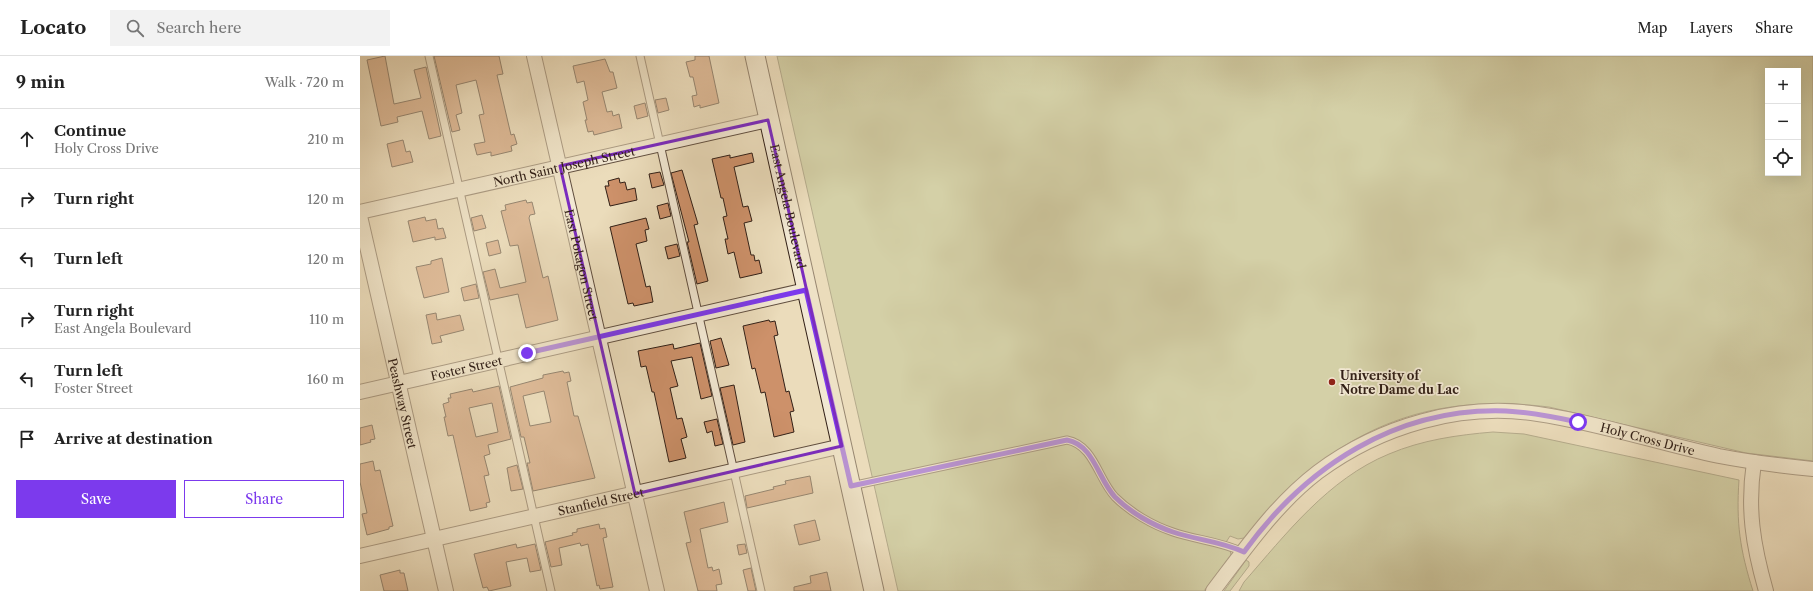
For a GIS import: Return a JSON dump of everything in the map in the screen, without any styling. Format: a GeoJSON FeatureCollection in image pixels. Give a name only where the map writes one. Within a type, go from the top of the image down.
{"type":"FeatureCollection","features":[{"type":"Feature","properties":{"kind":"main road","name":"East Angela Boulevard"},"geometry":{"type":"LineString","coordinates":[[755,56],[768,120],[874,591]]}},
{"type":"Feature","properties":{"kind":"street","name":"East Pokagon Street"},"geometry":{"type":"LineString","coordinates":[[534,56],[600,337],[657,591]]}},
{"type":"Feature","properties":{"kind":"street","name":"North Saint Joseph Street"},"geometry":{"type":"LineString","coordinates":[[360,212],[768,120]]}},
{"type":"Feature","properties":{"kind":"street","name":"Peashway Street"},"geometry":{"type":"LineString","coordinates":[[360,216],[446,591]]}},
{"type":"Feature","properties":{"kind":"street","name":"Foster Street"},"geometry":{"type":"LineString","coordinates":[[360,392],[806,290]]}},
{"type":"Feature","properties":{"kind":"street","name":"Holy Cross Drive"},"geometry":{"type":"LineString","coordinates":[[1213,591],[1244,552],[1258,531],[1297,491],[1318,473],[1343,456],[1376,438],[1404,426],[1439,417],[1472,412],[1505,411],[1538,414],[1720,456],[1754,462],[1813,469]]}},
{"type":"Feature","properties":{"kind":"street","name":"Stanfield Street"},"geometry":{"type":"LineString","coordinates":[[360,556],[734,472],[842,446]]}},
{"type":"Feature","properties":{"kind":"street"},"geometry":{"type":"LineString","coordinates":[[1754,462],[1750,490],[1751,524],[1757,559],[1766,591]]}},
{"type":"Feature","properties":{"kind":"lane"},"geometry":{"type":"LineString","coordinates":[[429,56],[551,591]]}},
{"type":"Feature","properties":{"kind":"lane"},"geometry":{"type":"LineString","coordinates":[[640,56],[761,591]]}},
{"type":"Feature","properties":{"kind":"lane"},"geometry":{"type":"LineString","coordinates":[[851,486],[1067,440],[1076,442],[1083,446],[1104,483],[1115,496],[1153,524],[1174,532],[1225,544],[1244,552]]}},
{"type":"Feature","properties":{"kind":"highlighted area"},"geometry":{"type":"Polygon","coordinates":[[[768,120],[842,446],[635,494],[560,166],[768,120]]]}},
{"type":"Feature","properties":{"kind":"green space","name":"University of Notre Dame du Lac"},"geometry":{"type":"Polygon","coordinates":[[[777,56],[1813,56],[1813,461],[1746,453],[1549,407],[1515,404],[1483,404],[1452,407],[1422,413],[1393,422],[1365,434],[1337,450],[1301,477],[1244,538],[1238,539],[1230,536],[1223,547],[1230,550],[1231,555],[1204,591],[898,591],[777,56]]]}},
{"type":"Feature","properties":{"kind":"green space"},"geometry":{"type":"Polygon","coordinates":[[[1493,432],[1524,434],[1739,480],[1738,510],[1740,536],[1753,591],[1239,591],[1244,582],[1309,509],[1327,493],[1367,465],[1389,454],[1414,445],[1453,437],[1493,432]]]}},
{"type":"Feature","properties":{"kind":"green space"},"geometry":{"type":"Polygon","coordinates":[[[1246,560],[1249,562],[1249,566],[1230,591],[1224,591],[1246,560]]]}},
{"type":"Feature","properties":{"kind":"building"},"geometry":{"type":"Polygon","coordinates":[[[385,56],[394,104],[421,98],[414,70],[426,67],[441,136],[429,139],[422,111],[397,117],[398,122],[381,126],[367,60],[385,56]]]}},
{"type":"Feature","properties":{"kind":"building"},"geometry":{"type":"Polygon","coordinates":[[[434,56],[499,56],[503,74],[497,75],[511,135],[514,134],[517,144],[511,146],[512,151],[491,156],[491,152],[477,155],[474,144],[485,142],[479,115],[484,114],[476,80],[456,85],[462,113],[456,115],[460,130],[452,132],[434,56]]]}},
{"type":"Feature","properties":{"kind":"building"},"geometry":{"type":"Polygon","coordinates":[[[695,56],[709,56],[719,103],[700,108],[700,105],[694,107],[692,96],[697,95],[693,77],[690,77],[686,62],[695,60],[695,56]]]}},
{"type":"Feature","properties":{"kind":"building"},"geometry":{"type":"Polygon","coordinates":[[[605,59],[610,72],[613,72],[617,88],[602,92],[607,112],[612,111],[613,116],[619,114],[622,128],[594,135],[593,131],[588,132],[585,120],[587,120],[583,102],[588,100],[584,81],[577,83],[573,66],[605,59]]]}},
{"type":"Feature","properties":{"kind":"building"},"geometry":{"type":"Polygon","coordinates":[[[666,98],[669,110],[658,113],[655,100],[666,98]]]}},
{"type":"Feature","properties":{"kind":"building"},"geometry":{"type":"Polygon","coordinates":[[[645,103],[648,116],[637,119],[634,106],[645,103]]]}},
{"type":"Feature","properties":{"kind":"building"},"geometry":{"type":"Polygon","coordinates":[[[403,140],[406,152],[410,151],[413,162],[392,167],[387,144],[403,140]]]}},
{"type":"Feature","properties":{"kind":"building"},"geometry":{"type":"Polygon","coordinates":[[[752,153],[754,162],[734,167],[743,207],[748,206],[752,221],[744,223],[751,255],[754,255],[755,261],[759,260],[762,273],[740,278],[734,252],[728,254],[725,239],[728,239],[723,217],[727,216],[723,198],[721,198],[712,159],[730,155],[730,158],[752,153]]]}},
{"type":"Feature","properties":{"kind":"building"},"geometry":{"type":"Polygon","coordinates":[[[682,170],[698,224],[694,225],[708,281],[697,284],[687,242],[689,242],[671,173],[682,170]]]}},
{"type":"Feature","properties":{"kind":"building"},"geometry":{"type":"Polygon","coordinates":[[[660,172],[664,185],[652,188],[649,174],[660,172]]]}},
{"type":"Feature","properties":{"kind":"building"},"geometry":{"type":"Polygon","coordinates":[[[619,178],[620,183],[625,182],[627,190],[635,188],[637,200],[610,206],[605,186],[609,186],[608,181],[619,178]]]}},
{"type":"Feature","properties":{"kind":"building"},"geometry":{"type":"Polygon","coordinates":[[[526,200],[527,203],[532,202],[535,214],[530,215],[529,218],[543,278],[548,276],[558,320],[526,328],[518,294],[490,300],[483,272],[495,269],[500,288],[526,282],[518,245],[510,246],[501,211],[506,210],[505,205],[526,200]]]}},
{"type":"Feature","properties":{"kind":"building"},"geometry":{"type":"Polygon","coordinates":[[[668,203],[671,216],[660,219],[657,206],[668,203]]]}},
{"type":"Feature","properties":{"kind":"building"},"geometry":{"type":"Polygon","coordinates":[[[482,215],[486,228],[474,231],[471,218],[482,215]]]}},
{"type":"Feature","properties":{"kind":"building"},"geometry":{"type":"Polygon","coordinates":[[[425,217],[426,221],[436,219],[438,229],[443,228],[446,238],[435,240],[435,237],[413,242],[408,221],[425,217]]]}},
{"type":"Feature","properties":{"kind":"building"},"geometry":{"type":"Polygon","coordinates":[[[646,218],[649,229],[645,230],[647,241],[636,244],[646,287],[650,286],[653,302],[634,306],[633,303],[628,304],[610,227],[646,218]]]}},
{"type":"Feature","properties":{"kind":"building"},"geometry":{"type":"Polygon","coordinates":[[[498,240],[501,253],[489,256],[486,243],[498,240]]]}},
{"type":"Feature","properties":{"kind":"building"},"geometry":{"type":"Polygon","coordinates":[[[677,244],[680,256],[668,259],[665,247],[677,244]]]}},
{"type":"Feature","properties":{"kind":"building"},"geometry":{"type":"Polygon","coordinates":[[[442,258],[449,292],[424,298],[416,267],[431,264],[431,261],[442,258]]]}},
{"type":"Feature","properties":{"kind":"building"},"geometry":{"type":"Polygon","coordinates":[[[476,284],[479,298],[464,301],[461,288],[476,284]]]}},
{"type":"Feature","properties":{"kind":"building"},"geometry":{"type":"Polygon","coordinates":[[[436,313],[437,320],[460,315],[464,330],[440,336],[442,342],[432,344],[426,315],[436,313]]]}},
{"type":"Feature","properties":{"kind":"building"},"geometry":{"type":"Polygon","coordinates":[[[769,320],[770,322],[775,321],[778,335],[774,336],[786,392],[789,391],[794,411],[790,412],[794,432],[774,437],[765,392],[761,393],[755,368],[752,369],[743,326],[769,320]]]}},
{"type":"Feature","properties":{"kind":"building"},"geometry":{"type":"Polygon","coordinates":[[[721,338],[729,365],[716,368],[710,341],[721,338]]]}},
{"type":"Feature","properties":{"kind":"building"},"geometry":{"type":"Polygon","coordinates":[[[700,343],[712,396],[701,399],[692,357],[671,361],[678,386],[670,388],[677,419],[682,418],[687,437],[681,439],[686,458],[669,462],[654,392],[652,392],[646,366],[641,367],[638,351],[673,344],[674,349],[700,343]]]}},
{"type":"Feature","properties":{"kind":"building"},"geometry":{"type":"Polygon","coordinates":[[[563,371],[564,373],[569,372],[571,381],[567,382],[574,416],[578,416],[595,478],[533,491],[527,463],[530,463],[524,437],[521,437],[510,387],[543,378],[543,375],[563,371]],[[544,391],[523,396],[530,426],[551,422],[544,391]]]}},
{"type":"Feature","properties":{"kind":"building"},"geometry":{"type":"Polygon","coordinates":[[[734,385],[745,442],[733,445],[720,388],[734,385]]]}},
{"type":"Feature","properties":{"kind":"building"},"geometry":{"type":"Polygon","coordinates":[[[499,386],[511,439],[488,445],[490,454],[484,456],[489,475],[484,476],[490,502],[486,503],[487,507],[470,511],[453,435],[448,436],[443,404],[449,402],[448,398],[451,398],[450,394],[472,389],[473,392],[499,386]],[[492,403],[469,408],[476,437],[498,432],[492,403]]]}},
{"type":"Feature","properties":{"kind":"building"},"geometry":{"type":"Polygon","coordinates":[[[717,419],[723,444],[715,446],[712,431],[707,433],[704,422],[717,419]]]}},
{"type":"Feature","properties":{"kind":"building"},"geometry":{"type":"Polygon","coordinates":[[[372,425],[375,439],[370,440],[371,442],[360,445],[360,428],[372,425]]]}},
{"type":"Feature","properties":{"kind":"building"},"geometry":{"type":"Polygon","coordinates":[[[373,461],[375,471],[380,470],[393,526],[389,527],[389,529],[367,535],[362,514],[367,513],[360,482],[360,464],[373,461]]]}},
{"type":"Feature","properties":{"kind":"building"},"geometry":{"type":"Polygon","coordinates":[[[517,465],[523,489],[511,491],[507,468],[517,465]]]}},
{"type":"Feature","properties":{"kind":"building"},"geometry":{"type":"Polygon","coordinates":[[[810,476],[813,493],[747,508],[745,496],[774,489],[773,487],[786,484],[785,481],[810,476]]]}},
{"type":"Feature","properties":{"kind":"building"},"geometry":{"type":"Polygon","coordinates":[[[724,502],[728,522],[700,529],[708,568],[712,567],[713,571],[719,569],[722,584],[716,585],[717,591],[698,591],[686,543],[691,542],[684,512],[724,502]]]}},
{"type":"Feature","properties":{"kind":"building"},"geometry":{"type":"Polygon","coordinates":[[[815,520],[820,540],[799,545],[794,525],[815,520]]]}},
{"type":"Feature","properties":{"kind":"building"},"geometry":{"type":"Polygon","coordinates":[[[599,524],[600,529],[605,528],[607,537],[603,538],[613,587],[600,589],[599,585],[597,586],[588,544],[581,546],[580,543],[559,548],[562,565],[551,567],[545,542],[573,535],[572,533],[577,532],[577,529],[599,524]]]}},
{"type":"Feature","properties":{"kind":"building"},"geometry":{"type":"Polygon","coordinates":[[[516,544],[517,548],[535,544],[541,570],[530,572],[527,558],[506,562],[511,586],[489,591],[487,587],[483,588],[474,554],[516,544]]]}},
{"type":"Feature","properties":{"kind":"building"},"geometry":{"type":"Polygon","coordinates":[[[745,544],[747,553],[739,555],[737,545],[745,544]]]}},
{"type":"Feature","properties":{"kind":"building"},"geometry":{"type":"Polygon","coordinates":[[[751,568],[756,591],[748,591],[743,570],[751,568]]]}},
{"type":"Feature","properties":{"kind":"building"},"geometry":{"type":"Polygon","coordinates":[[[400,570],[400,573],[404,573],[408,591],[384,591],[380,575],[400,570]]]}},
{"type":"Feature","properties":{"kind":"building"},"geometry":{"type":"Polygon","coordinates":[[[827,572],[831,591],[794,591],[794,587],[811,583],[810,576],[827,572]]]}},
{"type":"Feature","properties":{"kind":"place","name":"University of Notre Dame du Lac"},"geometry":{"type":"Point","coordinates":[1332,382]}},
{"type":"Feature","properties":{"kind":"route"},"geometry":{"type":"LineString","coordinates":[[527,353],[806,290],[851,486],[1067,440],[1076,442],[1083,446],[1088,452],[1104,483],[1115,496],[1127,507],[1153,524],[1174,532],[1225,544],[1244,552],[1258,531],[1297,491],[1318,473],[1343,456],[1376,438],[1404,426],[1439,417],[1472,412],[1505,411],[1538,414],[1578,422]]}}]}
